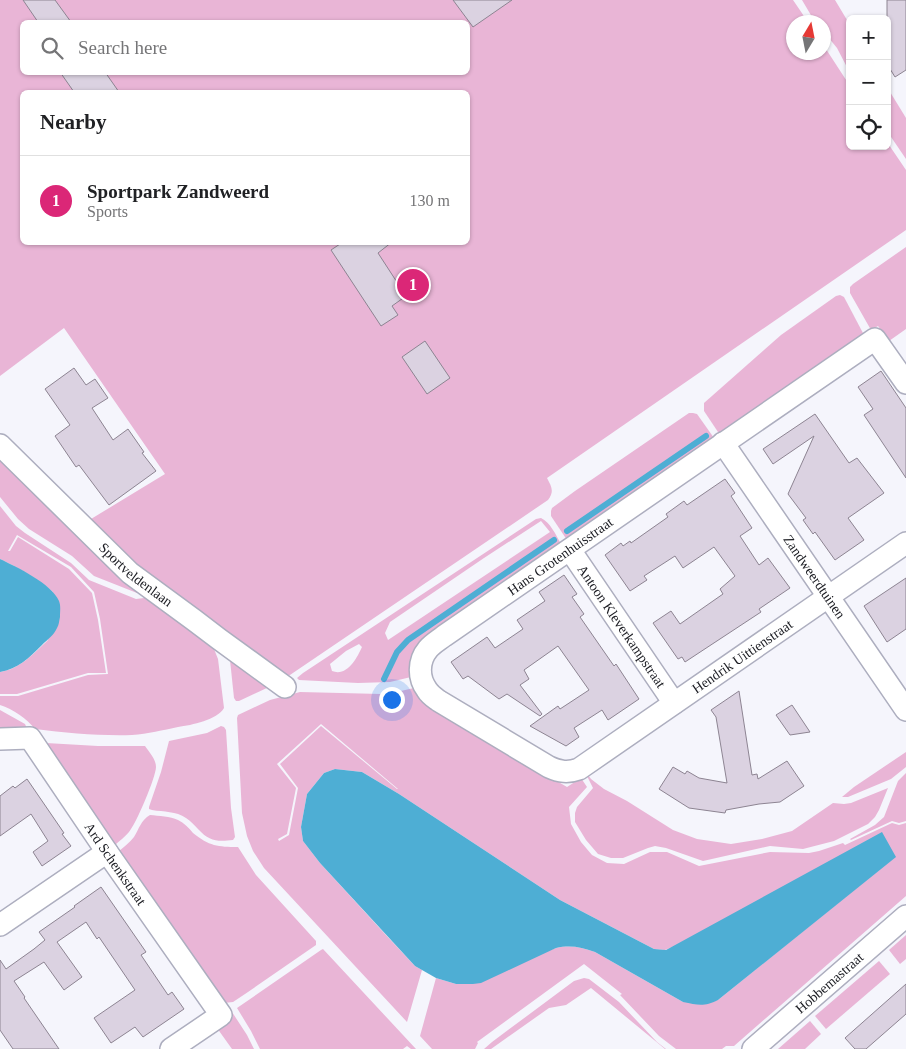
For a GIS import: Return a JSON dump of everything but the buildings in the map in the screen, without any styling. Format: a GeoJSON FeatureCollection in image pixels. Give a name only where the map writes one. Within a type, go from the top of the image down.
{"type":"FeatureCollection","features":[{"type":"Feature","properties":{"kind":"street","name":"Hans Grotenhuisstraat"},"geometry":{"type":"LineString","coordinates":[[579,768],[565,772],[549,767],[439,701],[428,692],[421,680],[420,668],[428,648],[875,339],[906,383]]}},
{"type":"Feature","properties":{"kind":"street","name":"Zandweerdtuinen"},"geometry":{"type":"LineString","coordinates":[[723,443],[906,710]]}},
{"type":"Feature","properties":{"kind":"street","name":"Sportveldenlaan"},"geometry":{"type":"LineString","coordinates":[[0,445],[130,573],[285,687]]}},
{"type":"Feature","properties":{"kind":"street","name":"Hendrik Uittienstraat"},"geometry":{"type":"LineString","coordinates":[[579,768],[906,543]]}},
{"type":"Feature","properties":{"kind":"street","name":"Antoon Kleverkampstraat"},"geometry":{"type":"LineString","coordinates":[[570,550],[674,703]]}},
{"type":"Feature","properties":{"kind":"street","name":"Ard Schenkstraat"},"geometry":{"type":"LineString","coordinates":[[0,739],[30,738],[221,1015],[171,1049]]}},
{"type":"Feature","properties":{"kind":"street"},"geometry":{"type":"LineString","coordinates":[[0,926],[107,852]]}},
{"type":"Feature","properties":{"kind":"street","name":"Hobbemastraat"},"geometry":{"type":"LineString","coordinates":[[753,1049],[906,916]]}},
{"type":"Feature","properties":{"kind":"shaded area"},"geometry":{"type":"Polygon","coordinates":[[[0,0],[793,0],[803,15],[786,15],[786,60],[831,60],[831,57],[846,80],[846,150],[891,150],[891,148],[906,170],[906,230],[547,478],[552,491],[548,500],[287,677],[161,588],[91,519],[165,474],[64,328],[0,376],[0,0]]]}},
{"type":"Feature","properties":{"kind":"shaded area"},"geometry":{"type":"Polygon","coordinates":[[[802,0],[835,0],[846,18],[846,65],[831,41],[831,15],[811,15],[802,0]]]}},
{"type":"Feature","properties":{"kind":"shaded area"},"geometry":{"type":"Polygon","coordinates":[[[891,94],[906,118],[906,159],[891,137],[891,94]]]}},
{"type":"Feature","properties":{"kind":"shaded area"},"geometry":{"type":"Polygon","coordinates":[[[906,247],[906,329],[889,341],[878,326],[871,330],[850,293],[850,287],[906,247]]]}},
{"type":"Feature","properties":{"kind":"shaded area"},"geometry":{"type":"Polygon","coordinates":[[[840,295],[844,297],[864,335],[720,435],[704,411],[704,403],[781,335],[840,295]]]}},
{"type":"Feature","properties":{"kind":"shaded area"},"geometry":{"type":"Polygon","coordinates":[[[689,413],[697,414],[714,438],[567,540],[551,516],[552,508],[689,413]]]}},
{"type":"Feature","properties":{"kind":"shaded area"},"geometry":{"type":"Polygon","coordinates":[[[0,456],[143,592],[137,593],[94,576],[72,556],[29,529],[18,519],[0,497],[0,456]]]}},
{"type":"Feature","properties":{"kind":"shaded area"},"geometry":{"type":"Polygon","coordinates":[[[0,506],[16,526],[71,563],[89,580],[136,599],[148,596],[209,640],[218,659],[224,708],[221,712],[210,719],[190,725],[150,733],[108,735],[35,729],[19,715],[0,705],[0,696],[18,696],[88,675],[108,674],[94,592],[71,567],[17,535],[8,551],[10,551],[18,537],[69,569],[92,593],[106,673],[88,673],[17,694],[0,694],[0,672],[20,664],[48,640],[53,592],[41,582],[0,559],[0,506]]]}},
{"type":"Feature","properties":{"kind":"shaded area"},"geometry":{"type":"Polygon","coordinates":[[[541,518],[547,522],[561,544],[411,677],[390,682],[358,683],[299,680],[297,678],[303,673],[536,519],[541,518]],[[541,521],[390,622],[385,633],[388,640],[550,532],[541,521]],[[359,644],[346,651],[330,664],[332,671],[342,671],[351,665],[362,647],[359,644]]]}},
{"type":"Feature","properties":{"kind":"shaded area"},"geometry":{"type":"Polygon","coordinates":[[[230,660],[269,687],[236,701],[234,698],[230,660]]]}},
{"type":"Feature","properties":{"kind":"shaded area"},"geometry":{"type":"Polygon","coordinates":[[[414,688],[437,711],[567,787],[581,778],[587,787],[569,807],[571,824],[581,842],[592,855],[607,863],[624,864],[650,852],[667,852],[699,866],[770,852],[809,853],[843,843],[845,845],[892,823],[899,825],[906,823],[906,896],[734,1046],[726,1046],[722,1049],[676,1049],[659,1036],[620,995],[622,994],[584,964],[477,1042],[475,1049],[432,1049],[420,1036],[436,978],[456,984],[561,947],[576,947],[595,952],[683,1002],[718,1000],[895,857],[665,950],[654,949],[560,900],[399,794],[362,772],[335,769],[324,773],[307,794],[301,827],[303,841],[320,863],[385,934],[415,966],[422,970],[407,1022],[264,868],[253,851],[247,836],[242,813],[237,718],[238,715],[270,700],[300,692],[392,693],[414,688]],[[321,724],[277,764],[296,788],[287,834],[278,839],[279,841],[289,835],[298,788],[280,764],[321,726],[398,789],[321,724]]]}},
{"type":"Feature","properties":{"kind":"shaded area"},"geometry":{"type":"Polygon","coordinates":[[[0,710],[25,724],[28,731],[0,732],[0,710]]]}},
{"type":"Feature","properties":{"kind":"shaded area"},"geometry":{"type":"Polygon","coordinates":[[[221,726],[226,730],[231,808],[235,837],[233,840],[222,841],[206,836],[182,816],[149,809],[169,741],[207,733],[221,726]]]}},
{"type":"Feature","properties":{"kind":"shaded area"},"geometry":{"type":"Polygon","coordinates":[[[46,743],[145,746],[152,756],[156,767],[145,800],[132,827],[115,845],[46,743]]]}},
{"type":"Feature","properties":{"kind":"shaded area"},"geometry":{"type":"Polygon","coordinates":[[[906,752],[906,767],[891,779],[848,797],[842,797],[854,787],[906,752]]]}},
{"type":"Feature","properties":{"kind":"shaded area"},"geometry":{"type":"Polygon","coordinates":[[[906,773],[906,821],[899,823],[892,821],[851,840],[884,817],[898,781],[906,773]]]}},
{"type":"Feature","properties":{"kind":"shaded area"},"geometry":{"type":"Polygon","coordinates":[[[586,774],[604,789],[673,830],[697,839],[731,844],[762,839],[792,831],[833,803],[851,803],[888,788],[879,810],[868,824],[834,841],[803,849],[770,846],[703,861],[655,846],[623,858],[611,858],[598,854],[586,840],[575,822],[577,807],[593,788],[586,774]]]}},
{"type":"Feature","properties":{"kind":"shaded area"},"geometry":{"type":"Polygon","coordinates":[[[150,815],[178,820],[193,833],[209,843],[219,846],[238,847],[256,875],[316,941],[316,945],[233,1002],[224,1003],[119,851],[134,837],[142,822],[150,815]]]}},
{"type":"Feature","properties":{"kind":"shaded area"},"geometry":{"type":"Polygon","coordinates":[[[906,935],[906,959],[900,964],[889,950],[906,935]]]}},
{"type":"Feature","properties":{"kind":"shaded area"},"geometry":{"type":"Polygon","coordinates":[[[323,949],[416,1049],[411,1049],[407,1046],[403,1049],[260,1049],[237,1008],[323,949]]]}},
{"type":"Feature","properties":{"kind":"shaded area"},"geometry":{"type":"Polygon","coordinates":[[[879,961],[890,974],[826,1029],[815,1016],[879,961]]]}},
{"type":"Feature","properties":{"kind":"shaded area"},"geometry":{"type":"Polygon","coordinates":[[[584,978],[589,979],[619,1002],[666,1049],[665,1049],[591,988],[566,1005],[549,1008],[491,1049],[484,1049],[574,981],[584,978]]]}},
{"type":"Feature","properties":{"kind":"shaded area"},"geometry":{"type":"Polygon","coordinates":[[[232,1012],[254,1049],[232,1049],[217,1028],[233,1017],[232,1012]]]}},
{"type":"Feature","properties":{"kind":"shaded area"},"geometry":{"type":"Polygon","coordinates":[[[810,1021],[821,1034],[805,1049],[778,1049],[810,1021]]]}},
{"type":"Feature","properties":{"kind":"water"},"geometry":{"type":"Polygon","coordinates":[[[0,559],[42,582],[49,588],[59,601],[60,617],[54,633],[32,654],[23,662],[0,672],[0,559]]]}},
{"type":"Feature","properties":{"kind":"water"},"geometry":{"type":"Polygon","coordinates":[[[335,769],[362,772],[399,794],[560,900],[654,949],[666,950],[882,832],[896,857],[718,1000],[709,1004],[697,1005],[683,1002],[595,952],[571,947],[556,948],[481,983],[456,984],[436,978],[415,966],[320,863],[303,841],[301,827],[307,794],[324,773],[335,769]]]}},
{"type":"Feature","properties":{"kind":"waterway"},"geometry":{"type":"LineString","coordinates":[[567,531],[706,436]]}},
{"type":"Feature","properties":{"kind":"waterway"},"geometry":{"type":"LineString","coordinates":[[384,679],[397,652],[408,640],[554,540]]}},
{"type":"Feature","properties":{"kind":"place","name":"Sportpark Zandweerd"},"geometry":{"type":"Point","coordinates":[413,285]}}]}
